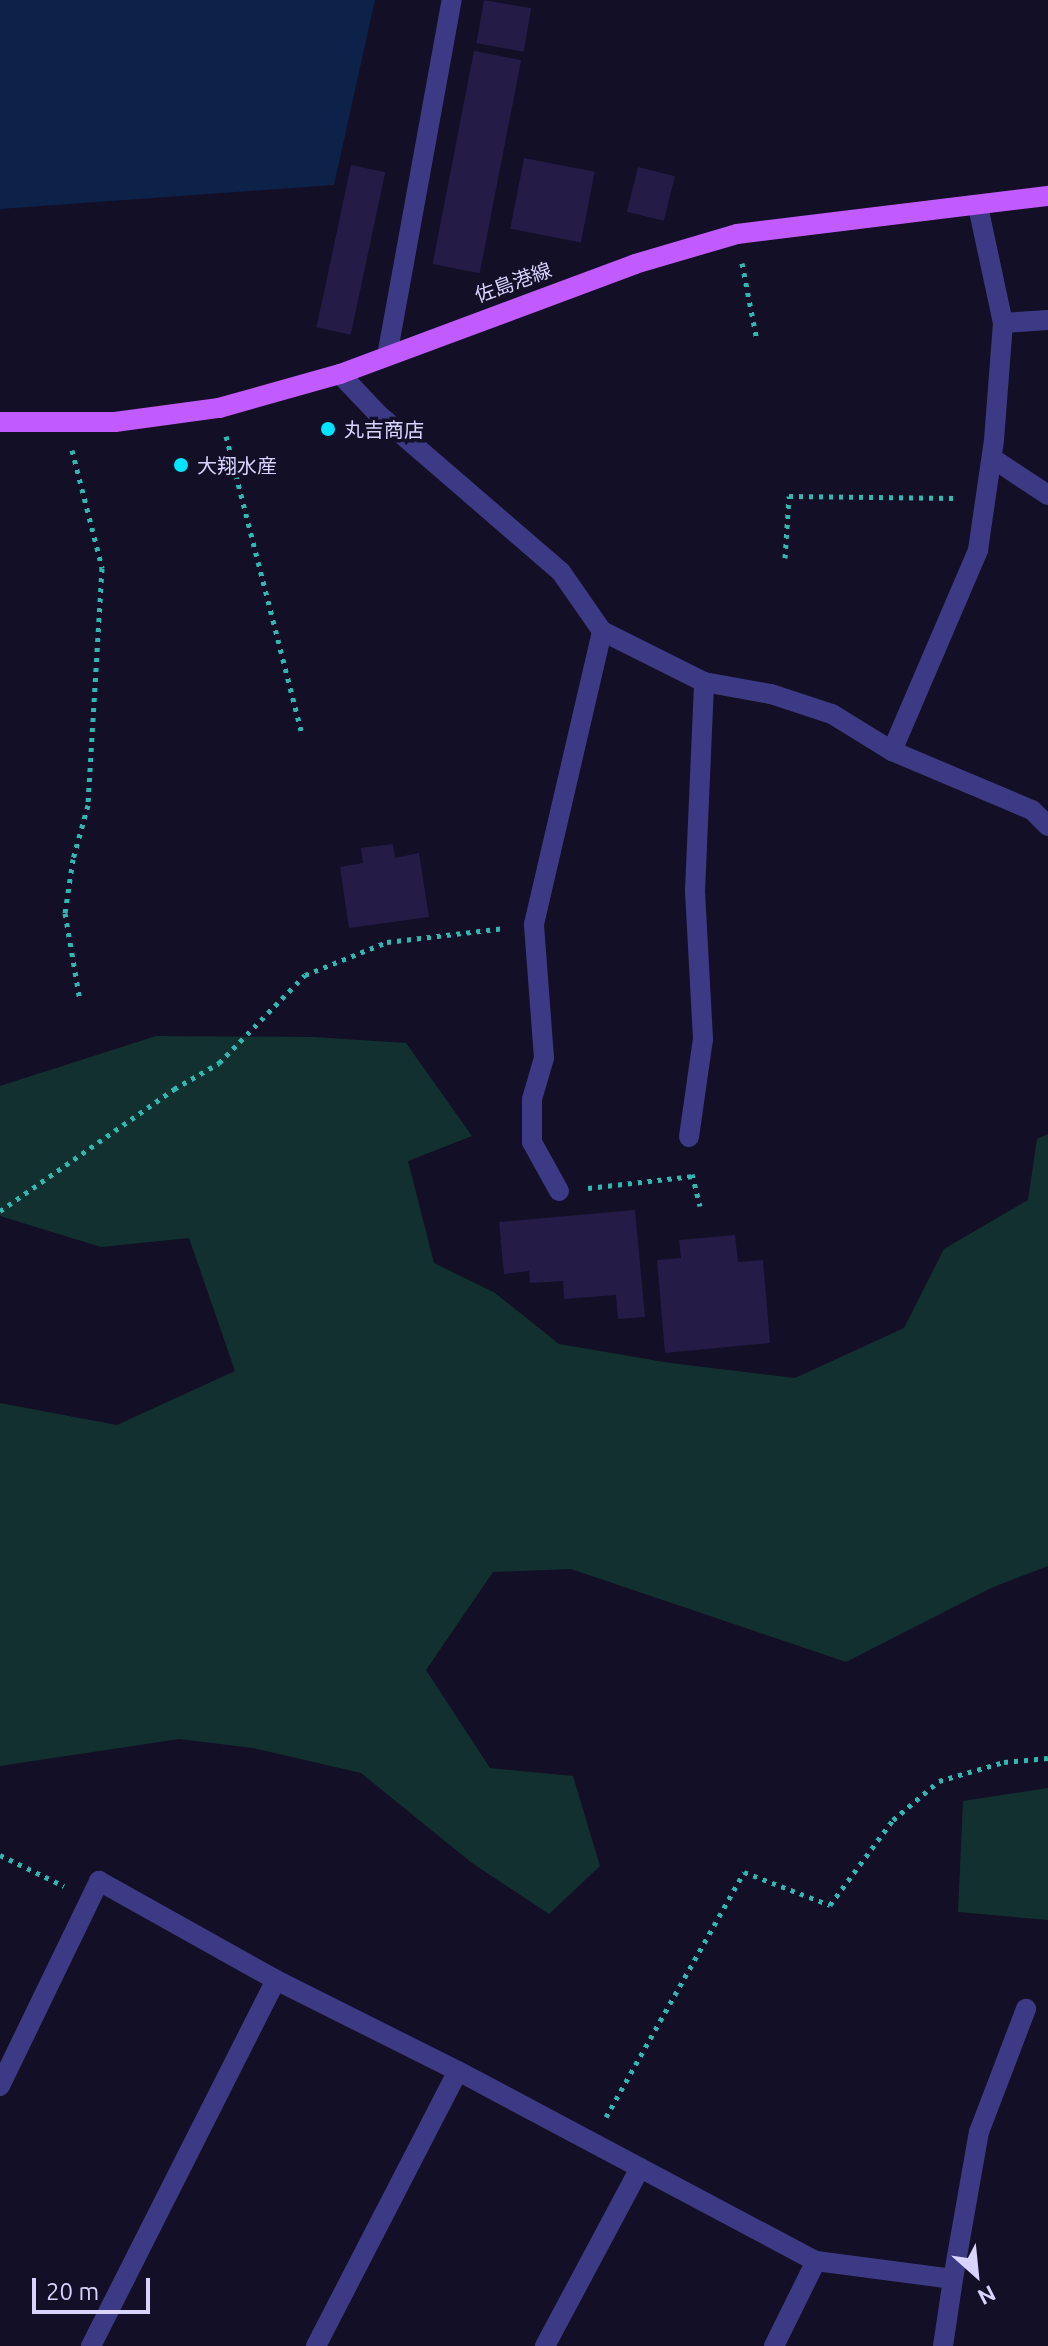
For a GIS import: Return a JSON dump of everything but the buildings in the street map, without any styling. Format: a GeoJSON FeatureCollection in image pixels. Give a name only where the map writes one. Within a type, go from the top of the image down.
{"type":"FeatureCollection","features":[{"type":"Feature","properties":{"kind":"main road","name":"佐島港線"},"geometry":{"type":"LineString","coordinates":[[0,422],[115,422],[219,408],[340,374],[635,264],[737,234],[937,207],[978,206],[1048,196]]}},
{"type":"Feature","properties":{"kind":"street"},"geometry":{"type":"LineString","coordinates":[[387,356],[452,0]]}},
{"type":"Feature","properties":{"kind":"street"},"geometry":{"type":"LineString","coordinates":[[892,751],[978,550],[992,458],[1003,323],[978,206]]}},
{"type":"Feature","properties":{"kind":"street"},"geometry":{"type":"LineString","coordinates":[[1003,323],[1048,320]]}},
{"type":"Feature","properties":{"kind":"street"},"geometry":{"type":"LineString","coordinates":[[340,374],[378,414],[561,572],[602,631],[704,682],[771,694],[832,714],[892,751],[1040,805],[1048,826]]}},
{"type":"Feature","properties":{"kind":"street"},"geometry":{"type":"LineString","coordinates":[[992,458],[1048,495]]}},
{"type":"Feature","properties":{"kind":"street"},"geometry":{"type":"LineString","coordinates":[[559,1191],[532,1142],[532,1099],[544,1058],[534,924],[602,631]]}},
{"type":"Feature","properties":{"kind":"street"},"geometry":{"type":"LineString","coordinates":[[689,1137],[703,1039],[695,891],[704,682]]}},
{"type":"Feature","properties":{"kind":"street"},"geometry":{"type":"LineString","coordinates":[[0,2086],[99,1881],[276,1980],[458,2071],[816,2261],[953,2279]]}},
{"type":"Feature","properties":{"kind":"street"},"geometry":{"type":"LineString","coordinates":[[91,2346],[276,1980]]}},
{"type":"Feature","properties":{"kind":"street"},"geometry":{"type":"LineString","coordinates":[[943,2346],[979,2132],[1026,2009]]}},
{"type":"Feature","properties":{"kind":"street"},"geometry":{"type":"LineString","coordinates":[[316,2346],[458,2071]]}},
{"type":"Feature","properties":{"kind":"street"},"geometry":{"type":"LineString","coordinates":[[545,2346],[640,2168]]}},
{"type":"Feature","properties":{"kind":"street"},"geometry":{"type":"LineString","coordinates":[[774,2346],[816,2261]]}},
{"type":"Feature","properties":{"kind":"path"},"geometry":{"type":"LineString","coordinates":[[737,234],[757,341]]}},
{"type":"Feature","properties":{"kind":"path"},"geometry":{"type":"LineString","coordinates":[[219,408],[301,731]]}},
{"type":"Feature","properties":{"kind":"path"},"geometry":{"type":"LineString","coordinates":[[65,422],[102,568],[88,805],[73,859],[65,913],[80,1001]]}},
{"type":"Feature","properties":{"kind":"path"},"geometry":{"type":"LineString","coordinates":[[785,558],[789,496],[986,498]]}},
{"type":"Feature","properties":{"kind":"path"},"geometry":{"type":"LineString","coordinates":[[0,1211],[174,1089],[219,1063],[305,975],[387,942],[534,924]]}},
{"type":"Feature","properties":{"kind":"path"},"geometry":{"type":"LineString","coordinates":[[689,1137],[700,1206]]}},
{"type":"Feature","properties":{"kind":"path"},"geometry":{"type":"LineString","coordinates":[[559,1191],[693,1176]]}},
{"type":"Feature","properties":{"kind":"path"},"geometry":{"type":"LineString","coordinates":[[592,2143],[744,1872],[830,1905],[893,1820],[939,1781],[1004,1762],[1048,1758]]}},
{"type":"Feature","properties":{"kind":"path"},"geometry":{"type":"LineString","coordinates":[[0,1855],[90,1899]]}},
{"type":"Feature","properties":{"kind":"green space"},"geometry":{"type":"Polygon","coordinates":[[[156,1036],[314,1037],[406,1043],[472,1136],[408,1161],[434,1263],[495,1293],[559,1344],[670,1363],[795,1378],[904,1328],[944,1249],[1028,1200],[1037,1139],[1048,1134],[1048,1566],[991,1588],[846,1662],[571,1569],[493,1572],[426,1670],[490,1768],[573,1776],[600,1866],[549,1914],[472,1863],[361,1773],[253,1748],[179,1739],[0,1766],[0,1403],[117,1425],[235,1371],[189,1238],[101,1247],[0,1216],[0,1086],[156,1036]]]}},
{"type":"Feature","properties":{"kind":"green space"},"geometry":{"type":"Polygon","coordinates":[[[1048,1788],[1048,1920],[958,1912],[963,1801],[1048,1788]]]}},
{"type":"Feature","properties":{"kind":"water"},"geometry":{"type":"Polygon","coordinates":[[[0,0],[375,0],[334,185],[0,209],[0,0]]]}},
{"type":"Feature","properties":{"kind":"place","name":"丸吉商店"},"geometry":{"type":"Point","coordinates":[328,429]}},
{"type":"Feature","properties":{"kind":"place","name":"大翔水産"},"geometry":{"type":"Point","coordinates":[181,465]}}]}
